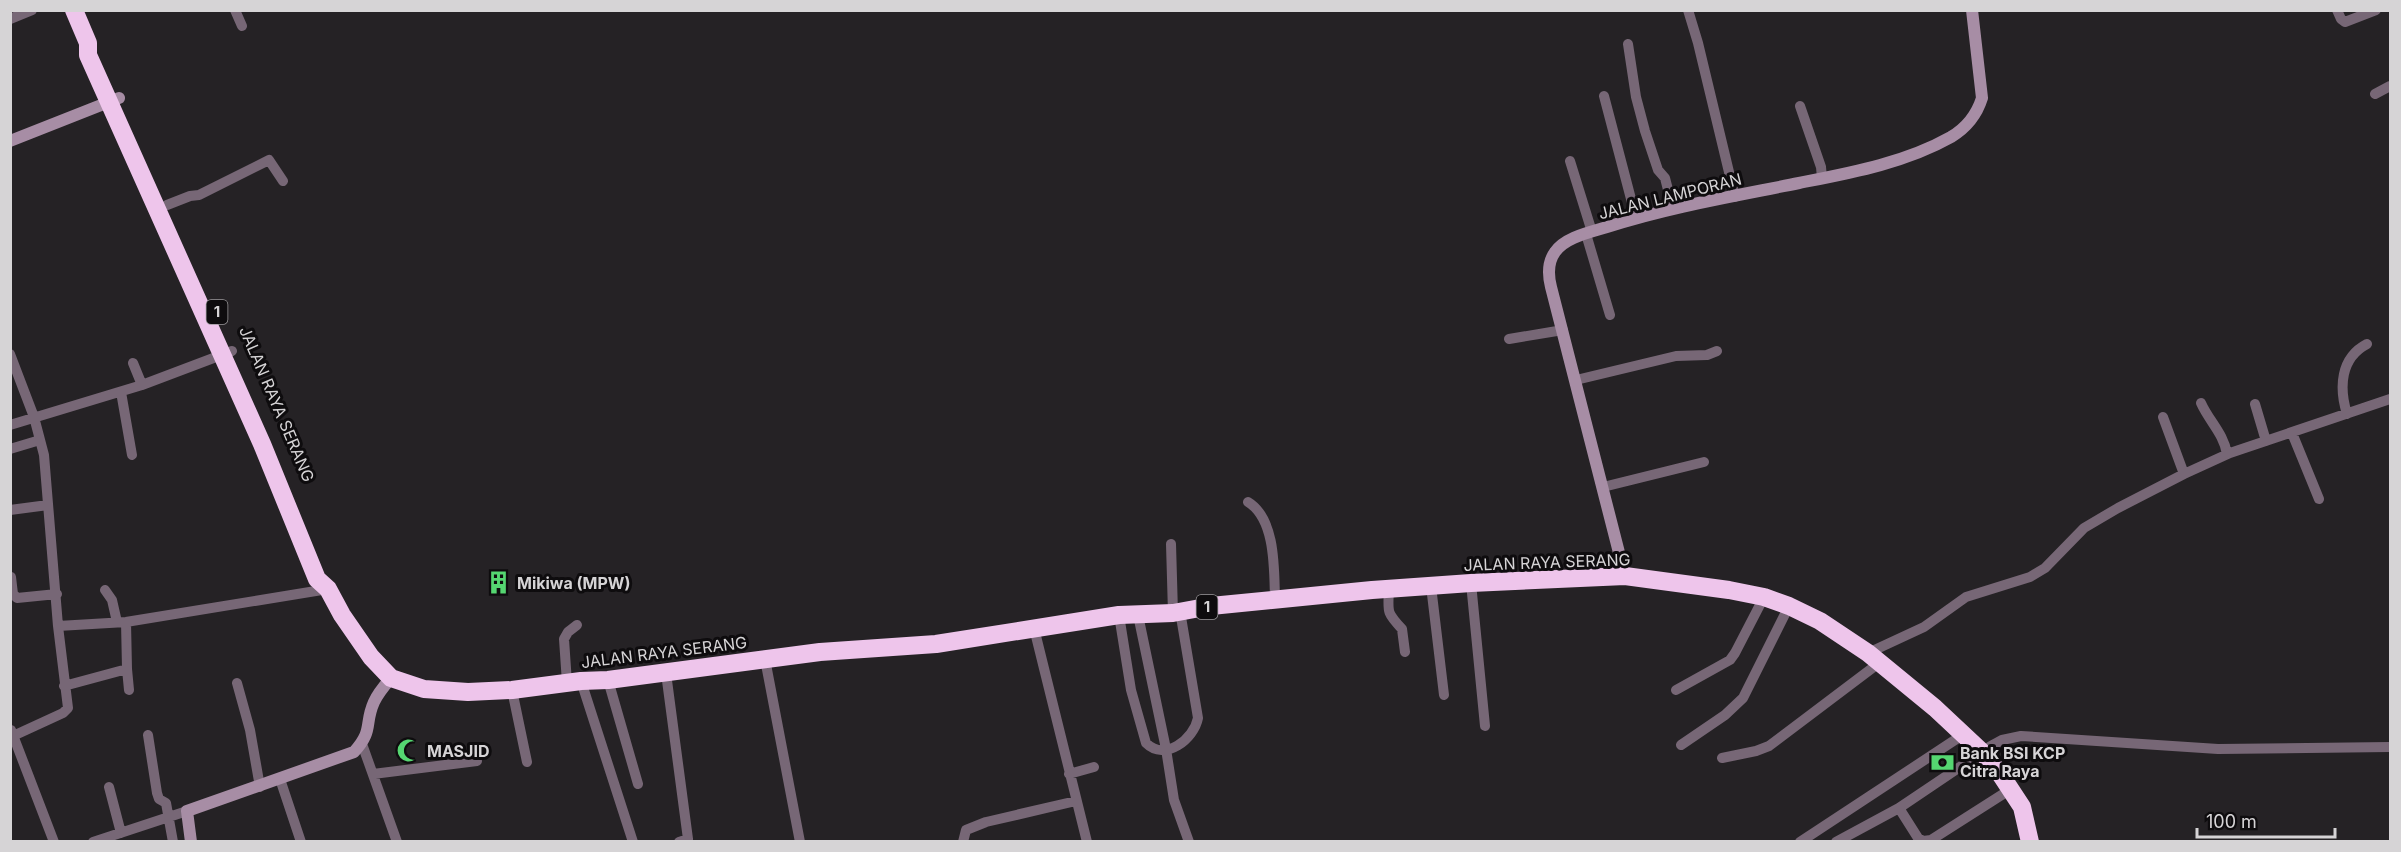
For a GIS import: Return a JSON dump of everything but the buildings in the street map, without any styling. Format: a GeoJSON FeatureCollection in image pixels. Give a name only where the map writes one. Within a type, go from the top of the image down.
{"type":"FeatureCollection","features":[{"type":"Feature","properties":{"kind":"highway","name":"JALAN RAYA SERANG"},"geometry":{"type":"LineString","coordinates":[[74,10],[88,43],[97,50],[115,100],[329,578],[328,589],[363,648],[391,678],[424,689],[468,692],[512,690],[666,673],[820,652],[936,644],[1119,615],[1176,612],[1275,599],[1471,583],[1625,576],[1764,597],[1789,606],[1827,625],[1874,658],[1935,708],[1982,752],[2022,807],[2030,842]]}},
{"type":"Feature","properties":{"kind":"highway","name":"JALAN RAYA SERANG"},"geometry":{"type":"LineString","coordinates":[[115,100],[167,205],[227,353]]}},
{"type":"Feature","properties":{"kind":"street"},"geometry":{"type":"LineString","coordinates":[[10,19],[32,10]]}},
{"type":"Feature","properties":{"kind":"street"},"geometry":{"type":"LineString","coordinates":[[235,10],[242,26]]}},
{"type":"Feature","properties":{"kind":"street"},"geometry":{"type":"LineString","coordinates":[[1688,10],[1735,197]]}},
{"type":"Feature","properties":{"kind":"street","name":"JALAN LAMPORAN"},"geometry":{"type":"LineString","coordinates":[[1625,576],[1548,274],[1555,252],[1563,244],[1589,233],[1636,218],[1856,171],[1924,150],[1952,136],[1970,121],[1979,108],[1982,98],[1972,10]]}},
{"type":"Feature","properties":{"kind":"street"},"geometry":{"type":"LineString","coordinates":[[2337,10],[2345,22],[2376,10]]}},
{"type":"Feature","properties":{"kind":"street"},"geometry":{"type":"LineString","coordinates":[[1628,44],[1636,97],[1645,131],[1658,170],[1665,178],[1673,210]]}},
{"type":"Feature","properties":{"kind":"street"},"geometry":{"type":"LineString","coordinates":[[2375,94],[2391,86]]}},
{"type":"Feature","properties":{"kind":"street"},"geometry":{"type":"LineString","coordinates":[[1604,96],[1636,218]]}},
{"type":"Feature","properties":{"kind":"street"},"geometry":{"type":"LineString","coordinates":[[10,141],[115,100]]}},
{"type":"Feature","properties":{"kind":"street"},"geometry":{"type":"LineString","coordinates":[[1800,106],[1821,167],[1822,178]]}},
{"type":"Feature","properties":{"kind":"street"},"geometry":{"type":"LineString","coordinates":[[167,205],[199,195],[269,160],[283,181]]}},
{"type":"Feature","properties":{"kind":"street"},"geometry":{"type":"LineString","coordinates":[[1570,161],[1610,315]]}},
{"type":"Feature","properties":{"kind":"street"},"geometry":{"type":"LineString","coordinates":[[1509,339],[1563,330]]}},
{"type":"Feature","properties":{"kind":"street"},"geometry":{"type":"LineString","coordinates":[[2348,414],[2342,385],[2344,374],[2353,353],[2367,344]]}},
{"type":"Feature","properties":{"kind":"street"},"geometry":{"type":"LineString","coordinates":[[1576,380],[1676,356],[1707,356],[1717,351]]}},
{"type":"Feature","properties":{"kind":"street"},"geometry":{"type":"LineString","coordinates":[[10,426],[142,386],[227,353]]}},
{"type":"Feature","properties":{"kind":"street"},"geometry":{"type":"LineString","coordinates":[[10,354],[34,417],[47,474],[57,594],[57,626],[68,708],[63,713],[12,733],[54,842]]}},
{"type":"Feature","properties":{"kind":"street"},"geometry":{"type":"LineString","coordinates":[[133,363],[142,386]]}},
{"type":"Feature","properties":{"kind":"street"},"geometry":{"type":"LineString","coordinates":[[121,392],[132,455]]}},
{"type":"Feature","properties":{"kind":"street"},"geometry":{"type":"LineString","coordinates":[[1722,758],[1769,746],[1874,658],[1966,597],[2030,578],[2050,563],[2084,528],[2118,508],[2227,454],[2390,401]]}},
{"type":"Feature","properties":{"kind":"street"},"geometry":{"type":"LineString","coordinates":[[2201,403],[2206,415],[2216,426],[2227,454]]}},
{"type":"Feature","properties":{"kind":"street"},"geometry":{"type":"LineString","coordinates":[[2255,404],[2266,441]]}},
{"type":"Feature","properties":{"kind":"street"},"geometry":{"type":"LineString","coordinates":[[2163,417],[2184,474]]}},
{"type":"Feature","properties":{"kind":"street"},"geometry":{"type":"LineString","coordinates":[[2292,433],[2319,499]]}},
{"type":"Feature","properties":{"kind":"street"},"geometry":{"type":"LineString","coordinates":[[10,449],[40,440]]}},
{"type":"Feature","properties":{"kind":"street"},"geometry":{"type":"LineString","coordinates":[[1604,487],[1704,462]]}},
{"type":"Feature","properties":{"kind":"street"},"geometry":{"type":"LineString","coordinates":[[1248,502],[1260,512],[1273,550],[1275,599]]}},
{"type":"Feature","properties":{"kind":"street"},"geometry":{"type":"LineString","coordinates":[[10,510],[48,505]]}},
{"type":"Feature","properties":{"kind":"street"},"geometry":{"type":"LineString","coordinates":[[1119,615],[1131,690],[1146,743],[1150,747],[1166,749],[1186,742],[1196,730],[1198,718],[1176,612],[1172,544]]}},
{"type":"Feature","properties":{"kind":"street"},"geometry":{"type":"LineString","coordinates":[[11,577],[13,594],[17,598],[57,594]]}},
{"type":"Feature","properties":{"kind":"street"},"geometry":{"type":"LineString","coordinates":[[1471,583],[1485,726]]}},
{"type":"Feature","properties":{"kind":"street"},"geometry":{"type":"LineString","coordinates":[[1431,586],[1444,695]]}},
{"type":"Feature","properties":{"kind":"street"},"geometry":{"type":"LineString","coordinates":[[57,626],[121,622],[328,589]]}},
{"type":"Feature","properties":{"kind":"street"},"geometry":{"type":"LineString","coordinates":[[1389,589],[1389,613],[1392,620],[1402,629],[1406,652]]}},
{"type":"Feature","properties":{"kind":"street"},"geometry":{"type":"LineString","coordinates":[[105,590],[121,622],[129,690]]}},
{"type":"Feature","properties":{"kind":"street"},"geometry":{"type":"LineString","coordinates":[[1676,690],[1730,660],[1764,597]]}},
{"type":"Feature","properties":{"kind":"street"},"geometry":{"type":"LineString","coordinates":[[1681,745],[1725,715],[1743,698],[1789,606]]}},
{"type":"Feature","properties":{"kind":"street"},"geometry":{"type":"LineString","coordinates":[[1138,615],[1166,749],[1174,800],[1189,842]]}},
{"type":"Feature","properties":{"kind":"street"},"geometry":{"type":"LineString","coordinates":[[577,625],[564,639],[574,682],[633,842]]}},
{"type":"Feature","properties":{"kind":"street"},"geometry":{"type":"LineString","coordinates":[[1034,628],[1087,842]]}},
{"type":"Feature","properties":{"kind":"street","name":"JALAN RAYA SERANG"},"geometry":{"type":"LineString","coordinates":[[765,659],[800,842]]}},
{"type":"Feature","properties":{"kind":"street"},"geometry":{"type":"LineString","coordinates":[[64,686],[127,669]]}},
{"type":"Feature","properties":{"kind":"street"},"geometry":{"type":"LineString","coordinates":[[666,673],[688,839],[679,842]]}},
{"type":"Feature","properties":{"kind":"street"},"geometry":{"type":"LineString","coordinates":[[93,842],[260,787],[354,752],[362,744],[368,731],[373,703],[391,678]]}},
{"type":"Feature","properties":{"kind":"street"},"geometry":{"type":"LineString","coordinates":[[608,680],[638,784]]}},
{"type":"Feature","properties":{"kind":"street"},"geometry":{"type":"LineString","coordinates":[[237,683],[250,729],[260,787]]}},
{"type":"Feature","properties":{"kind":"street"},"geometry":{"type":"LineString","coordinates":[[512,690],[527,762]]}},
{"type":"Feature","properties":{"kind":"street"},"geometry":{"type":"LineString","coordinates":[[1800,842],[1964,734]]}},
{"type":"Feature","properties":{"kind":"street"},"geometry":{"type":"LineString","coordinates":[[148,735],[157,793],[159,799],[166,803],[173,842]]}},
{"type":"Feature","properties":{"kind":"street"},"geometry":{"type":"LineString","coordinates":[[1836,842],[1899,808],[2002,740],[2021,736],[2218,749],[2391,747]]}},
{"type":"Feature","properties":{"kind":"street"},"geometry":{"type":"LineString","coordinates":[[362,744],[397,842]]}},
{"type":"Feature","properties":{"kind":"street"},"geometry":{"type":"LineString","coordinates":[[373,774],[477,760]]}},
{"type":"Feature","properties":{"kind":"street"},"geometry":{"type":"LineString","coordinates":[[1069,774],[1094,767]]}},
{"type":"Feature","properties":{"kind":"street"},"geometry":{"type":"LineString","coordinates":[[280,779],[301,842]]}},
{"type":"Feature","properties":{"kind":"street"},"geometry":{"type":"LineString","coordinates":[[109,787],[121,833]]}},
{"type":"Feature","properties":{"kind":"street"},"geometry":{"type":"LineString","coordinates":[[1899,808],[1918,838],[1923,841],[1931,840],[2011,789]]}},
{"type":"Feature","properties":{"kind":"street"},"geometry":{"type":"LineString","coordinates":[[963,842],[966,830],[987,822],[1076,801]]}},
{"type":"Feature","properties":{"kind":"street"},"geometry":{"type":"LineString","coordinates":[[187,811],[191,842]]}},
{"type":"Feature","properties":{"kind":"place","name":"Mikiwa (MPW)"},"geometry":{"type":"Point","coordinates":[499,583]}},
{"type":"Feature","properties":{"kind":"place","name":"MASJID"},"geometry":{"type":"Point","coordinates":[409,751]}},
{"type":"Feature","properties":{"kind":"place","name":"Bank BSI KCP Citra Raya"},"geometry":{"type":"Point","coordinates":[1942,762]}}]}
